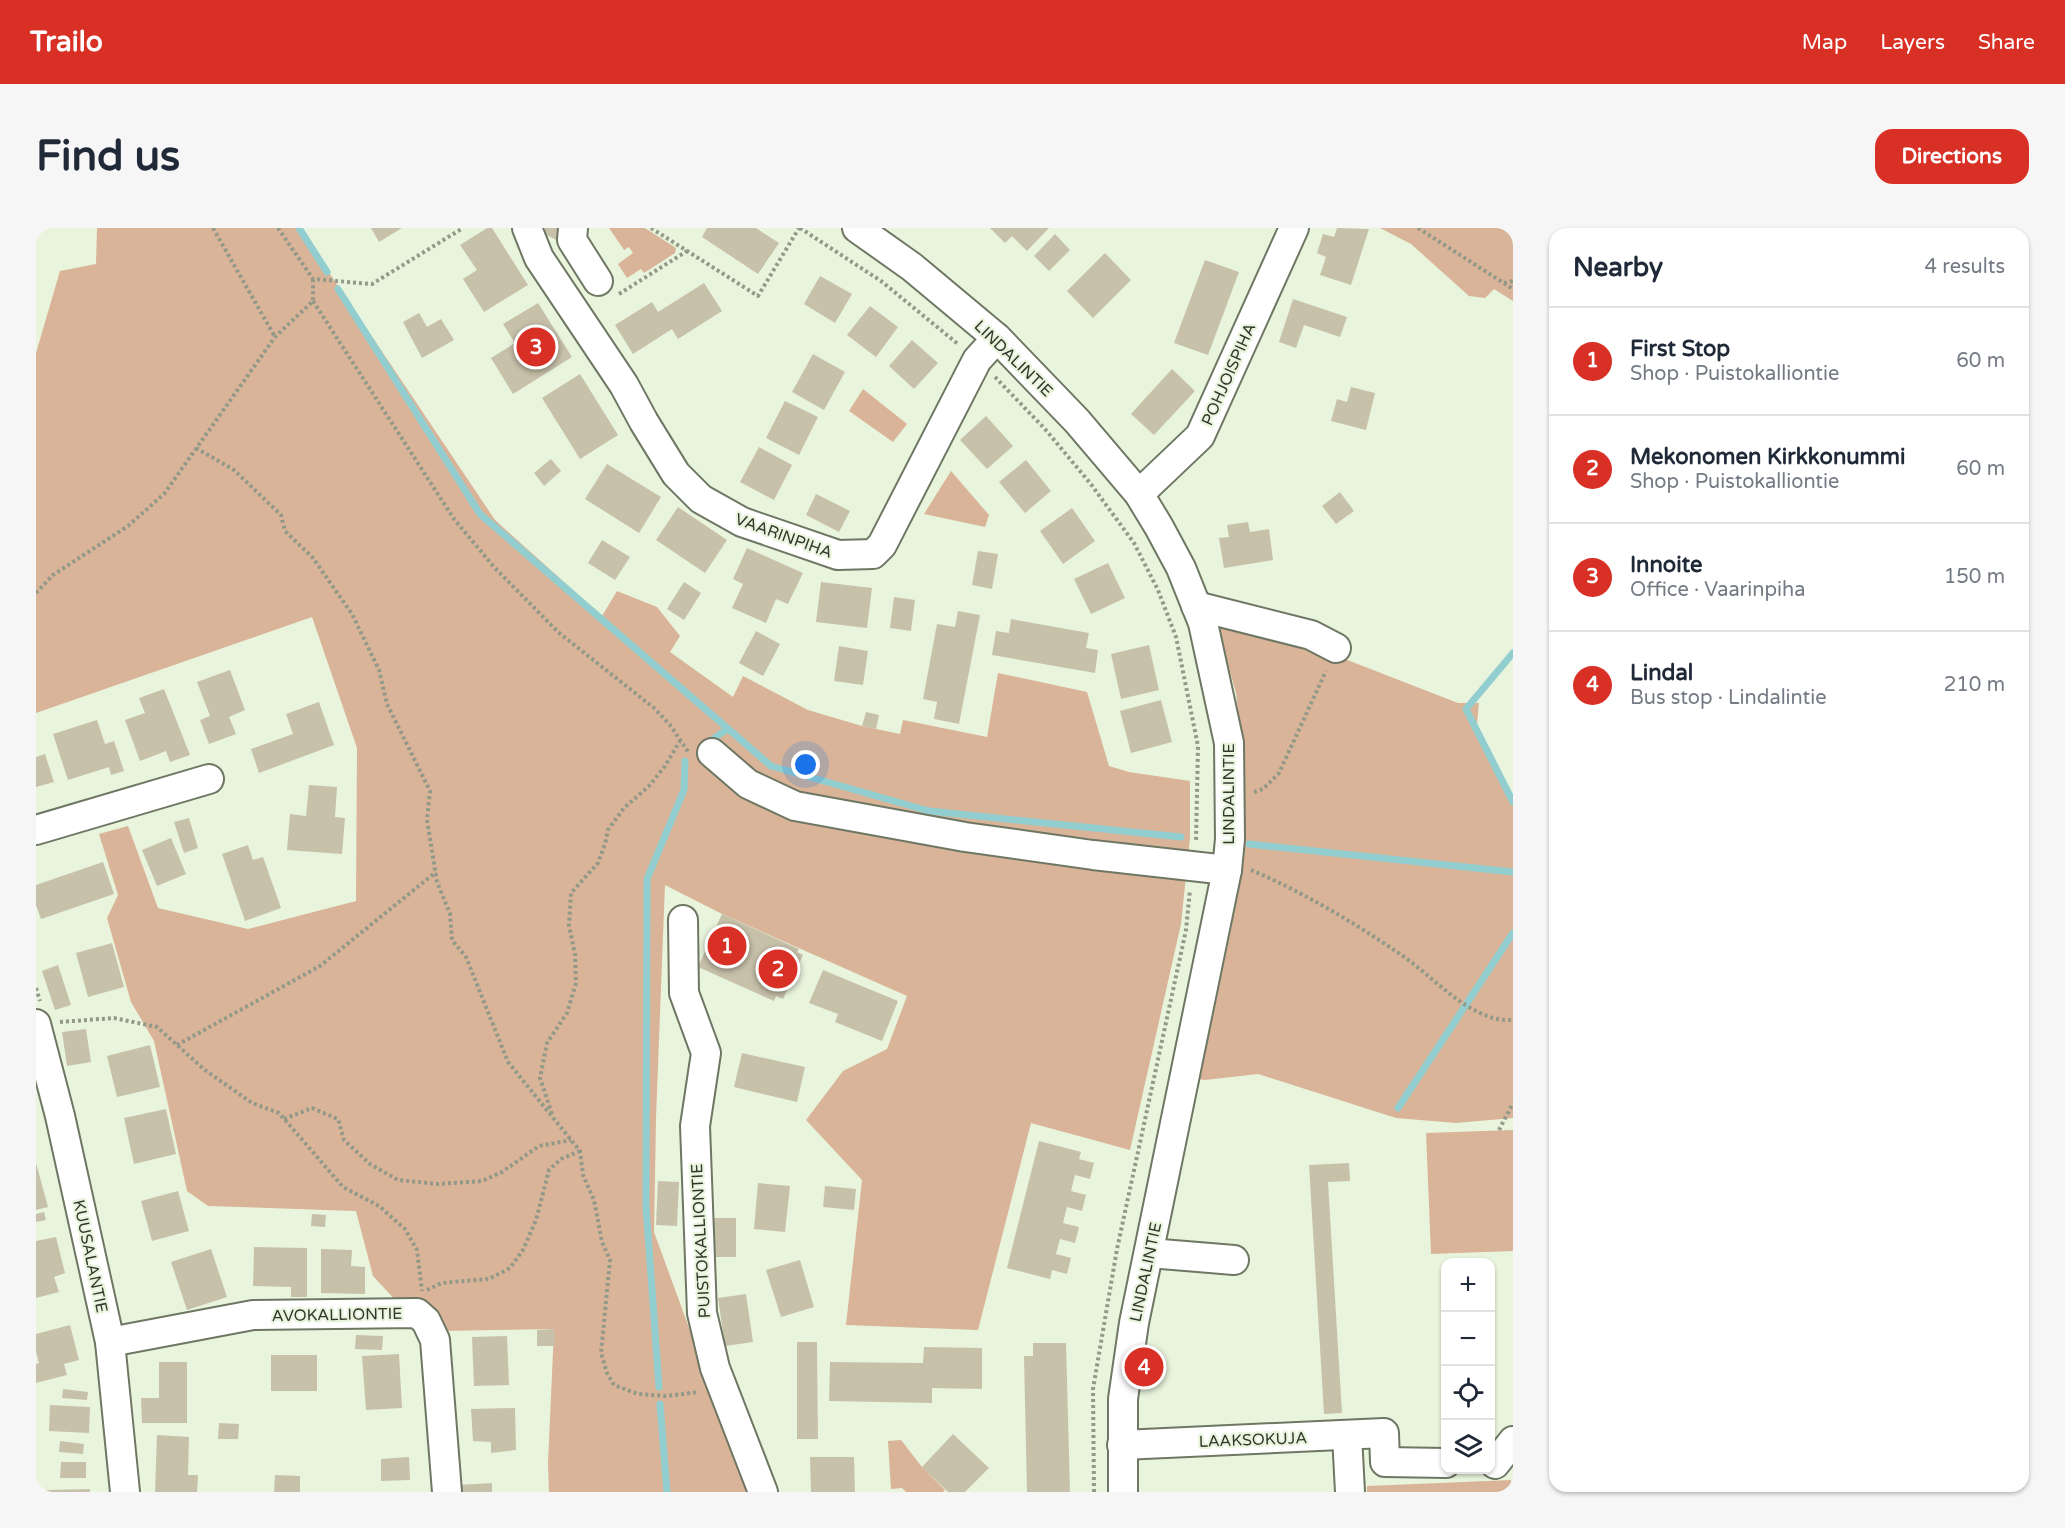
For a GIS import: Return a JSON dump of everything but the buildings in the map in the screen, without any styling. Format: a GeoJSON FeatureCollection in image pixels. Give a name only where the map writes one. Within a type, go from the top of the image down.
{"type":"FeatureCollection","features":[{"type":"Feature","properties":{"kind":"street","name":"VAARINPIHA"},"geometry":{"type":"LineString","coordinates":[[527,228],[539,258],[624,385],[676,474],[701,499],[742,522],[838,555],[873,554],[882,545],[977,360],[997,338]]}},
{"type":"Feature","properties":{"kind":"street"},"geometry":{"type":"LineString","coordinates":[[573,228],[572,240],[606,290]]}},
{"type":"Feature","properties":{"kind":"street","name":"LINDALINTIE"},"geometry":{"type":"LineString","coordinates":[[856,228],[912,267],[997,338],[1077,421],[1139,494],[1181,568],[1203,623],[1229,743],[1227,865],[1127,1365],[1122,1444],[1123,1492]]}},
{"type":"Feature","properties":{"kind":"street","name":"POHJOISPIHA"},"geometry":{"type":"LineString","coordinates":[[1139,494],[1200,436],[1285,230]]}},
{"type":"Feature","properties":{"kind":"street"},"geometry":{"type":"LineString","coordinates":[[1196,606],[1311,634],[1336,648]]}},
{"type":"Feature","properties":{"kind":"street"},"geometry":{"type":"LineString","coordinates":[[712,753],[748,784],[795,806],[965,837],[1093,855],[1194,866],[1227,865]]}},
{"type":"Feature","properties":{"kind":"street"},"geometry":{"type":"LineString","coordinates":[[36,830],[209,779]]}},
{"type":"Feature","properties":{"kind":"street","name":"PUISTOKALLIONTIE"},"geometry":{"type":"LineString","coordinates":[[683,920],[684,993],[706,1053],[695,1126],[702,1313],[715,1368],[763,1492]]}},
{"type":"Feature","properties":{"kind":"street","name":"KUUSALANTIE"},"geometry":{"type":"LineString","coordinates":[[47,1023],[60,1116],[110,1342],[125,1492]]}},
{"type":"Feature","properties":{"kind":"street"},"geometry":{"type":"LineString","coordinates":[[1149,1253],[1234,1260]]}},
{"type":"Feature","properties":{"kind":"street","name":"AVOKALLIONTIE"},"geometry":{"type":"LineString","coordinates":[[110,1342],[253,1315],[417,1313],[426,1321],[435,1340],[447,1492]]}},
{"type":"Feature","properties":{"kind":"street","name":"LAAKSOKUJA"},"geometry":{"type":"LineString","coordinates":[[1122,1444],[1384,1433],[1384,1462],[1441,1463]]}},
{"type":"Feature","properties":{"kind":"street"},"geometry":{"type":"LineString","coordinates":[[1347,1435],[1350,1492]]}},
{"type":"Feature","properties":{"kind":"street"},"geometry":{"type":"LineString","coordinates":[[1500,1464],[1513,1441]]}},
{"type":"Feature","properties":{"kind":"path"},"geometry":{"type":"LineString","coordinates":[[213,228],[275,337]]}},
{"type":"Feature","properties":{"kind":"path"},"geometry":{"type":"LineString","coordinates":[[278,228],[314,279],[313,301],[454,519],[494,567],[558,632],[654,708],[670,725],[687,752],[699,756],[712,753]]}},
{"type":"Feature","properties":{"kind":"path"},"geometry":{"type":"LineString","coordinates":[[314,279],[372,284],[464,228]]}},
{"type":"Feature","properties":{"kind":"path"},"geometry":{"type":"LineString","coordinates":[[651,228],[758,296],[800,228],[881,281],[977,360],[1045,429],[1090,483],[1134,543],[1158,590],[1176,637],[1198,746],[1194,866],[1186,930],[1117,1249],[1093,1389],[1094,1492]]}},
{"type":"Feature","properties":{"kind":"path"},"geometry":{"type":"LineString","coordinates":[[1418,228],[1513,289]]}},
{"type":"Feature","properties":{"kind":"path"},"geometry":{"type":"LineString","coordinates":[[606,290],[687,251]]}},
{"type":"Feature","properties":{"kind":"path"},"geometry":{"type":"LineString","coordinates":[[1504,283],[1513,281]]}},
{"type":"Feature","properties":{"kind":"path"},"geometry":{"type":"LineString","coordinates":[[36,593],[53,575],[128,525],[164,494],[275,337],[313,301]]}},
{"type":"Feature","properties":{"kind":"path"},"geometry":{"type":"LineString","coordinates":[[196,448],[234,470],[281,515],[285,531],[313,558],[352,614],[379,670],[387,704],[430,791],[427,820],[436,872],[450,914],[452,940],[466,957],[508,1062],[580,1150],[583,1175],[594,1200],[600,1235],[610,1260],[601,1353],[614,1385],[638,1394],[666,1396],[706,1392],[722,1385]]}},
{"type":"Feature","properties":{"kind":"path"},"geometry":{"type":"LineString","coordinates":[[1229,793],[1256,792],[1263,789],[1279,773],[1336,648]]}},
{"type":"Feature","properties":{"kind":"path"},"geometry":{"type":"LineString","coordinates":[[553,1117],[540,1078],[547,1043],[567,1013],[576,983],[575,954],[569,926],[571,893],[598,863],[606,844],[608,830],[618,815],[649,786],[665,766],[680,741]]}},
{"type":"Feature","properties":{"kind":"path"},"geometry":{"type":"LineString","coordinates":[[1227,865],[1288,886],[1401,955],[1441,988],[1473,1009],[1492,1018],[1513,1020]]}},
{"type":"Feature","properties":{"kind":"path"},"geometry":{"type":"LineString","coordinates":[[177,1045],[320,966],[436,872]]}},
{"type":"Feature","properties":{"kind":"path"},"geometry":{"type":"LineString","coordinates":[[47,1023],[114,1018],[157,1027],[205,1070],[252,1103],[279,1113],[343,1187],[379,1206],[405,1229],[417,1250],[422,1293],[442,1283],[489,1279],[510,1268],[523,1250],[536,1220],[549,1170],[561,1159],[580,1150]]}},
{"type":"Feature","properties":{"kind":"path"},"geometry":{"type":"LineString","coordinates":[[1499,1130],[1513,1103]]}},
{"type":"Feature","properties":{"kind":"path"},"geometry":{"type":"LineString","coordinates":[[284,1119],[312,1108],[339,1119],[344,1140],[370,1164],[398,1180],[438,1184],[482,1181],[502,1172],[539,1146],[571,1140]]}},
{"type":"Feature","properties":{"kind":"shaded area"},"geometry":{"type":"Polygon","coordinates":[[[97,228],[301,228],[495,520],[602,616],[617,591],[657,607],[680,636],[670,652],[733,697],[743,676],[808,710],[862,726],[900,734],[903,720],[987,737],[998,673],[1087,692],[1109,766],[1129,772],[1190,781],[1190,838],[1181,924],[1130,1150],[1031,1123],[978,1330],[846,1325],[862,1180],[806,1120],[843,1071],[887,1049],[907,996],[722,914],[665,885],[654,1232],[749,1492],[549,1492],[548,1463],[554,1329],[443,1331],[399,1304],[373,1276],[356,1211],[208,1206],[187,1191],[154,1041],[131,1002],[107,918],[118,895],[99,834],[128,826],[158,908],[248,929],[356,901],[357,748],[312,617],[36,713],[36,353],[60,271],[96,264],[97,228]]]}},
{"type":"Feature","properties":{"kind":"shaded area"},"geometry":{"type":"Polygon","coordinates":[[[609,228],[645,228],[676,248],[675,253],[644,273],[641,269],[627,278],[618,264],[633,253],[629,247],[624,250],[609,228]]]}},
{"type":"Feature","properties":{"kind":"shaded area"},"geometry":{"type":"Polygon","coordinates":[[[1380,228],[1513,228],[1513,301],[1494,289],[1485,298],[1469,296],[1411,244],[1380,228]]]}},
{"type":"Feature","properties":{"kind":"shaded area"},"geometry":{"type":"Polygon","coordinates":[[[863,389],[907,424],[893,442],[849,411],[863,389]]]}},
{"type":"Feature","properties":{"kind":"shaded area"},"geometry":{"type":"Polygon","coordinates":[[[951,471],[989,515],[985,527],[924,514],[951,471]]]}},
{"type":"Feature","properties":{"kind":"shaded area"},"geometry":{"type":"Polygon","coordinates":[[[1215,618],[1337,656],[1458,703],[1479,703],[1477,724],[1513,802],[1513,1118],[1456,1123],[1396,1118],[1258,1074],[1199,1079],[1231,929],[1243,852],[1245,777],[1236,693],[1215,618]]]}},
{"type":"Feature","properties":{"kind":"shaded area"},"geometry":{"type":"Polygon","coordinates":[[[1513,1130],[1513,1251],[1431,1254],[1426,1133],[1513,1130]]]}},
{"type":"Feature","properties":{"kind":"shaded area"},"geometry":{"type":"Polygon","coordinates":[[[901,1440],[922,1467],[945,1490],[943,1492],[906,1492],[902,1488],[891,1489],[888,1441],[901,1440]]]}},
{"type":"Feature","properties":{"kind":"shaded area"},"geometry":{"type":"Polygon","coordinates":[[[1511,1480],[1511,1492],[1367,1492],[1367,1486],[1511,1480]]]}},
{"type":"Feature","properties":{"kind":"waterway"},"geometry":{"type":"LineString","coordinates":[[299,228],[327,272]]}},
{"type":"Feature","properties":{"kind":"waterway"},"geometry":{"type":"LineString","coordinates":[[338,289],[480,514],[771,766],[929,811],[1181,837]]}},
{"type":"Feature","properties":{"kind":"waterway"},"geometry":{"type":"LineString","coordinates":[[1513,653],[1466,709],[1513,802]]}},
{"type":"Feature","properties":{"kind":"waterway"},"geometry":{"type":"LineString","coordinates":[[708,743],[727,729]]}},
{"type":"Feature","properties":{"kind":"waterway"},"geometry":{"type":"LineString","coordinates":[[659,1387],[646,1206],[647,879],[684,790],[685,761]]}},
{"type":"Feature","properties":{"kind":"waterway"},"geometry":{"type":"LineString","coordinates":[[1249,844],[1513,872]]}},
{"type":"Feature","properties":{"kind":"waterway"},"geometry":{"type":"LineString","coordinates":[[1398,1108],[1513,933]]}},
{"type":"Feature","properties":{"kind":"waterway"},"geometry":{"type":"LineString","coordinates":[[660,1404],[667,1492]]}},
{"type":"Feature","properties":{"kind":"place","name":"Innoite"},"geometry":{"type":"Point","coordinates":[536,347]}},
{"type":"Feature","properties":{"kind":"place","name":"First Stop"},"geometry":{"type":"Point","coordinates":[727,946]}},
{"type":"Feature","properties":{"kind":"place","name":"Mekonomen Kirkkonummi"},"geometry":{"type":"Point","coordinates":[778,969]}},
{"type":"Feature","properties":{"kind":"place","name":"Lindal"},"geometry":{"type":"Point","coordinates":[1144,1367]}}]}
